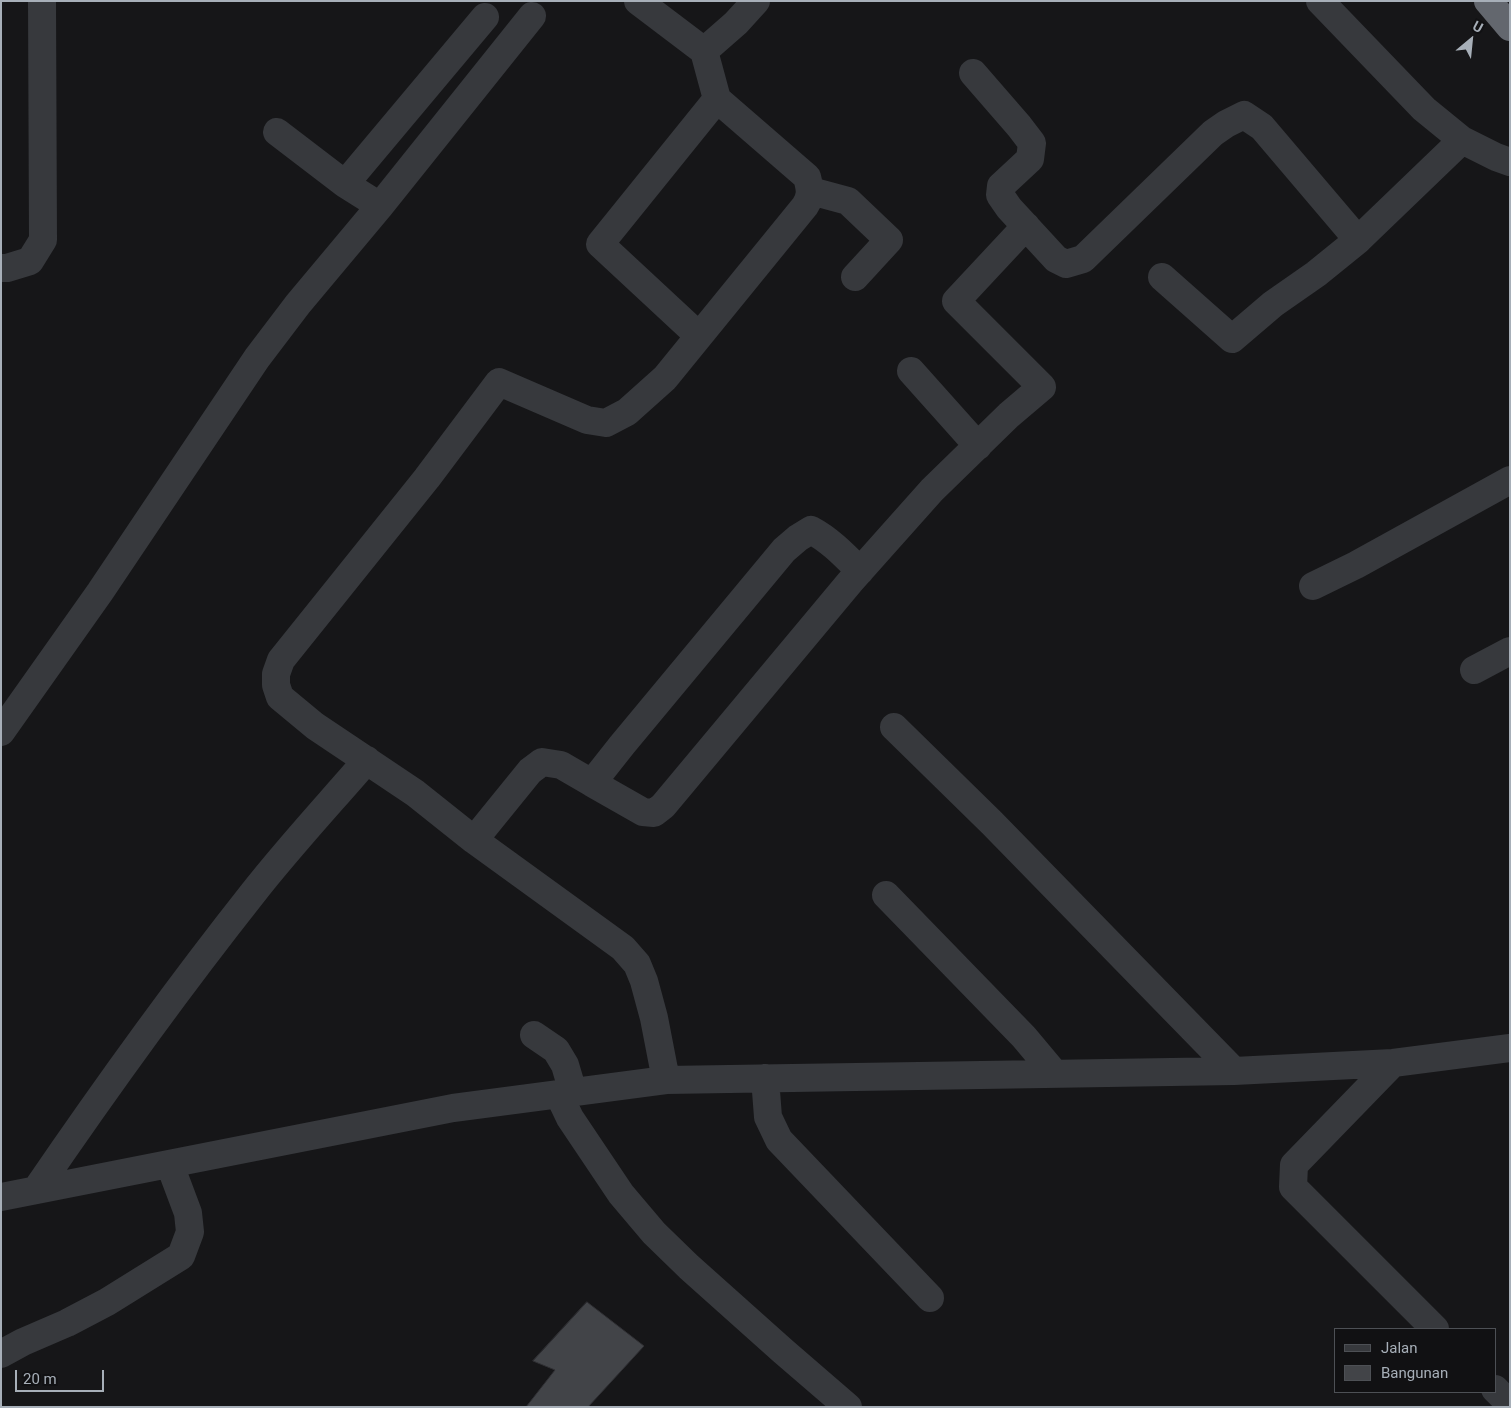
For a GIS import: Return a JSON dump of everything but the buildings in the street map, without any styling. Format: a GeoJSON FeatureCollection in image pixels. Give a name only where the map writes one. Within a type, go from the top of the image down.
{"type":"FeatureCollection","features":[{"type":"Feature","properties":{"kind":"highway"},"geometry":{"type":"LineString","coordinates":[[1488,1],[1510,27]]}},
{"type":"Feature","properties":{"kind":"street"},"geometry":{"type":"LineString","coordinates":[[1,268],[30,261],[43,240],[42,1]]}},
{"type":"Feature","properties":{"kind":"street"},"geometry":{"type":"LineString","coordinates":[[638,1],[704,51],[717,99],[807,178],[811,191],[809,200],[665,378],[627,412],[606,423],[587,420],[499,382],[427,478],[280,660],[276,674],[276,685],[280,696],[315,726],[415,793],[474,840],[623,948],[637,964],[644,981],[654,1018],[666,1080]]}},
{"type":"Feature","properties":{"kind":"street"},"geometry":{"type":"LineString","coordinates":[[704,51],[736,23],[756,1]]}},
{"type":"Feature","properties":{"kind":"street"},"geometry":{"type":"LineString","coordinates":[[1320,1],[1424,108],[1462,140],[1510,162]]}},
{"type":"Feature","properties":{"kind":"street"},"geometry":{"type":"LineString","coordinates":[[1,732],[100,592],[257,358],[298,304],[380,206],[532,16]]}},
{"type":"Feature","properties":{"kind":"street"},"geometry":{"type":"LineString","coordinates":[[345,184],[485,17]]}},
{"type":"Feature","properties":{"kind":"street"},"geometry":{"type":"LineString","coordinates":[[973,73],[1032,143],[1030,159],[1001,186],[1000,195],[1056,259],[1066,264],[1083,259],[1212,134],[1244,115],[1262,127],[1358,240]]}},
{"type":"Feature","properties":{"kind":"street"},"geometry":{"type":"LineString","coordinates":[[699,336],[600,244],[717,99]]}},
{"type":"Feature","properties":{"kind":"street"},"geometry":{"type":"LineString","coordinates":[[277,132],[345,184],[380,206]]}},
{"type":"Feature","properties":{"kind":"street"},"geometry":{"type":"LineString","coordinates":[[1162,277],[1232,340],[1273,304],[1316,274],[1358,240],[1462,140]]}},
{"type":"Feature","properties":{"kind":"street"},"geometry":{"type":"LineString","coordinates":[[811,191],[848,201],[889,240],[856,277]]}},
{"type":"Feature","properties":{"kind":"street"},"geometry":{"type":"LineString","coordinates":[[474,840],[530,770],[542,762],[561,765],[643,812],[654,813],[669,799],[860,571],[932,490],[1009,415],[1042,386],[956,301],[1026,226]]}},
{"type":"Feature","properties":{"kind":"street"},"geometry":{"type":"LineString","coordinates":[[911,370],[978,446]]}},
{"type":"Feature","properties":{"kind":"street"},"geometry":{"type":"LineString","coordinates":[[1313,586],[1356,565],[1510,480]]}},
{"type":"Feature","properties":{"kind":"street"},"geometry":{"type":"LineString","coordinates":[[592,782],[784,550],[798,538],[811,530],[833,544],[860,571]]}},
{"type":"Feature","properties":{"kind":"street"},"geometry":{"type":"LineString","coordinates":[[1474,670],[1510,650]]}},
{"type":"Feature","properties":{"kind":"street"},"geometry":{"type":"LineString","coordinates":[[894,727],[992,823],[1234,1071]]}},
{"type":"Feature","properties":{"kind":"street"},"geometry":{"type":"LineString","coordinates":[[36,1190],[172,997],[254,891],[367,760]]}},
{"type":"Feature","properties":{"kind":"street"},"geometry":{"type":"LineString","coordinates":[[886,895],[1024,1037],[1055,1074]]}},
{"type":"Feature","properties":{"kind":"street"},"geometry":{"type":"LineString","coordinates":[[534,1035],[556,1050],[565,1065],[566,1094],[570,1118],[621,1194],[654,1233],[732,1306],[848,1407]]}},
{"type":"Feature","properties":{"kind":"street"},"geometry":{"type":"LineString","coordinates":[[1,1197],[453,1108],[666,1080],[1234,1071],[1393,1063],[1510,1048]]}},
{"type":"Feature","properties":{"kind":"street"},"geometry":{"type":"LineString","coordinates":[[1393,1063],[1294,1165],[1293,1187],[1434,1328]]}},
{"type":"Feature","properties":{"kind":"street"},"geometry":{"type":"LineString","coordinates":[[765,1078],[768,1117],[779,1140],[930,1298]]}},
{"type":"Feature","properties":{"kind":"street"},"geometry":{"type":"LineString","coordinates":[[1,1354],[107,1302],[181,1256],[190,1232],[188,1213],[170,1165]]}},
{"type":"Feature","properties":{"kind":"street"},"geometry":{"type":"LineString","coordinates":[[1496,1390],[1510,1404]]}}]}
